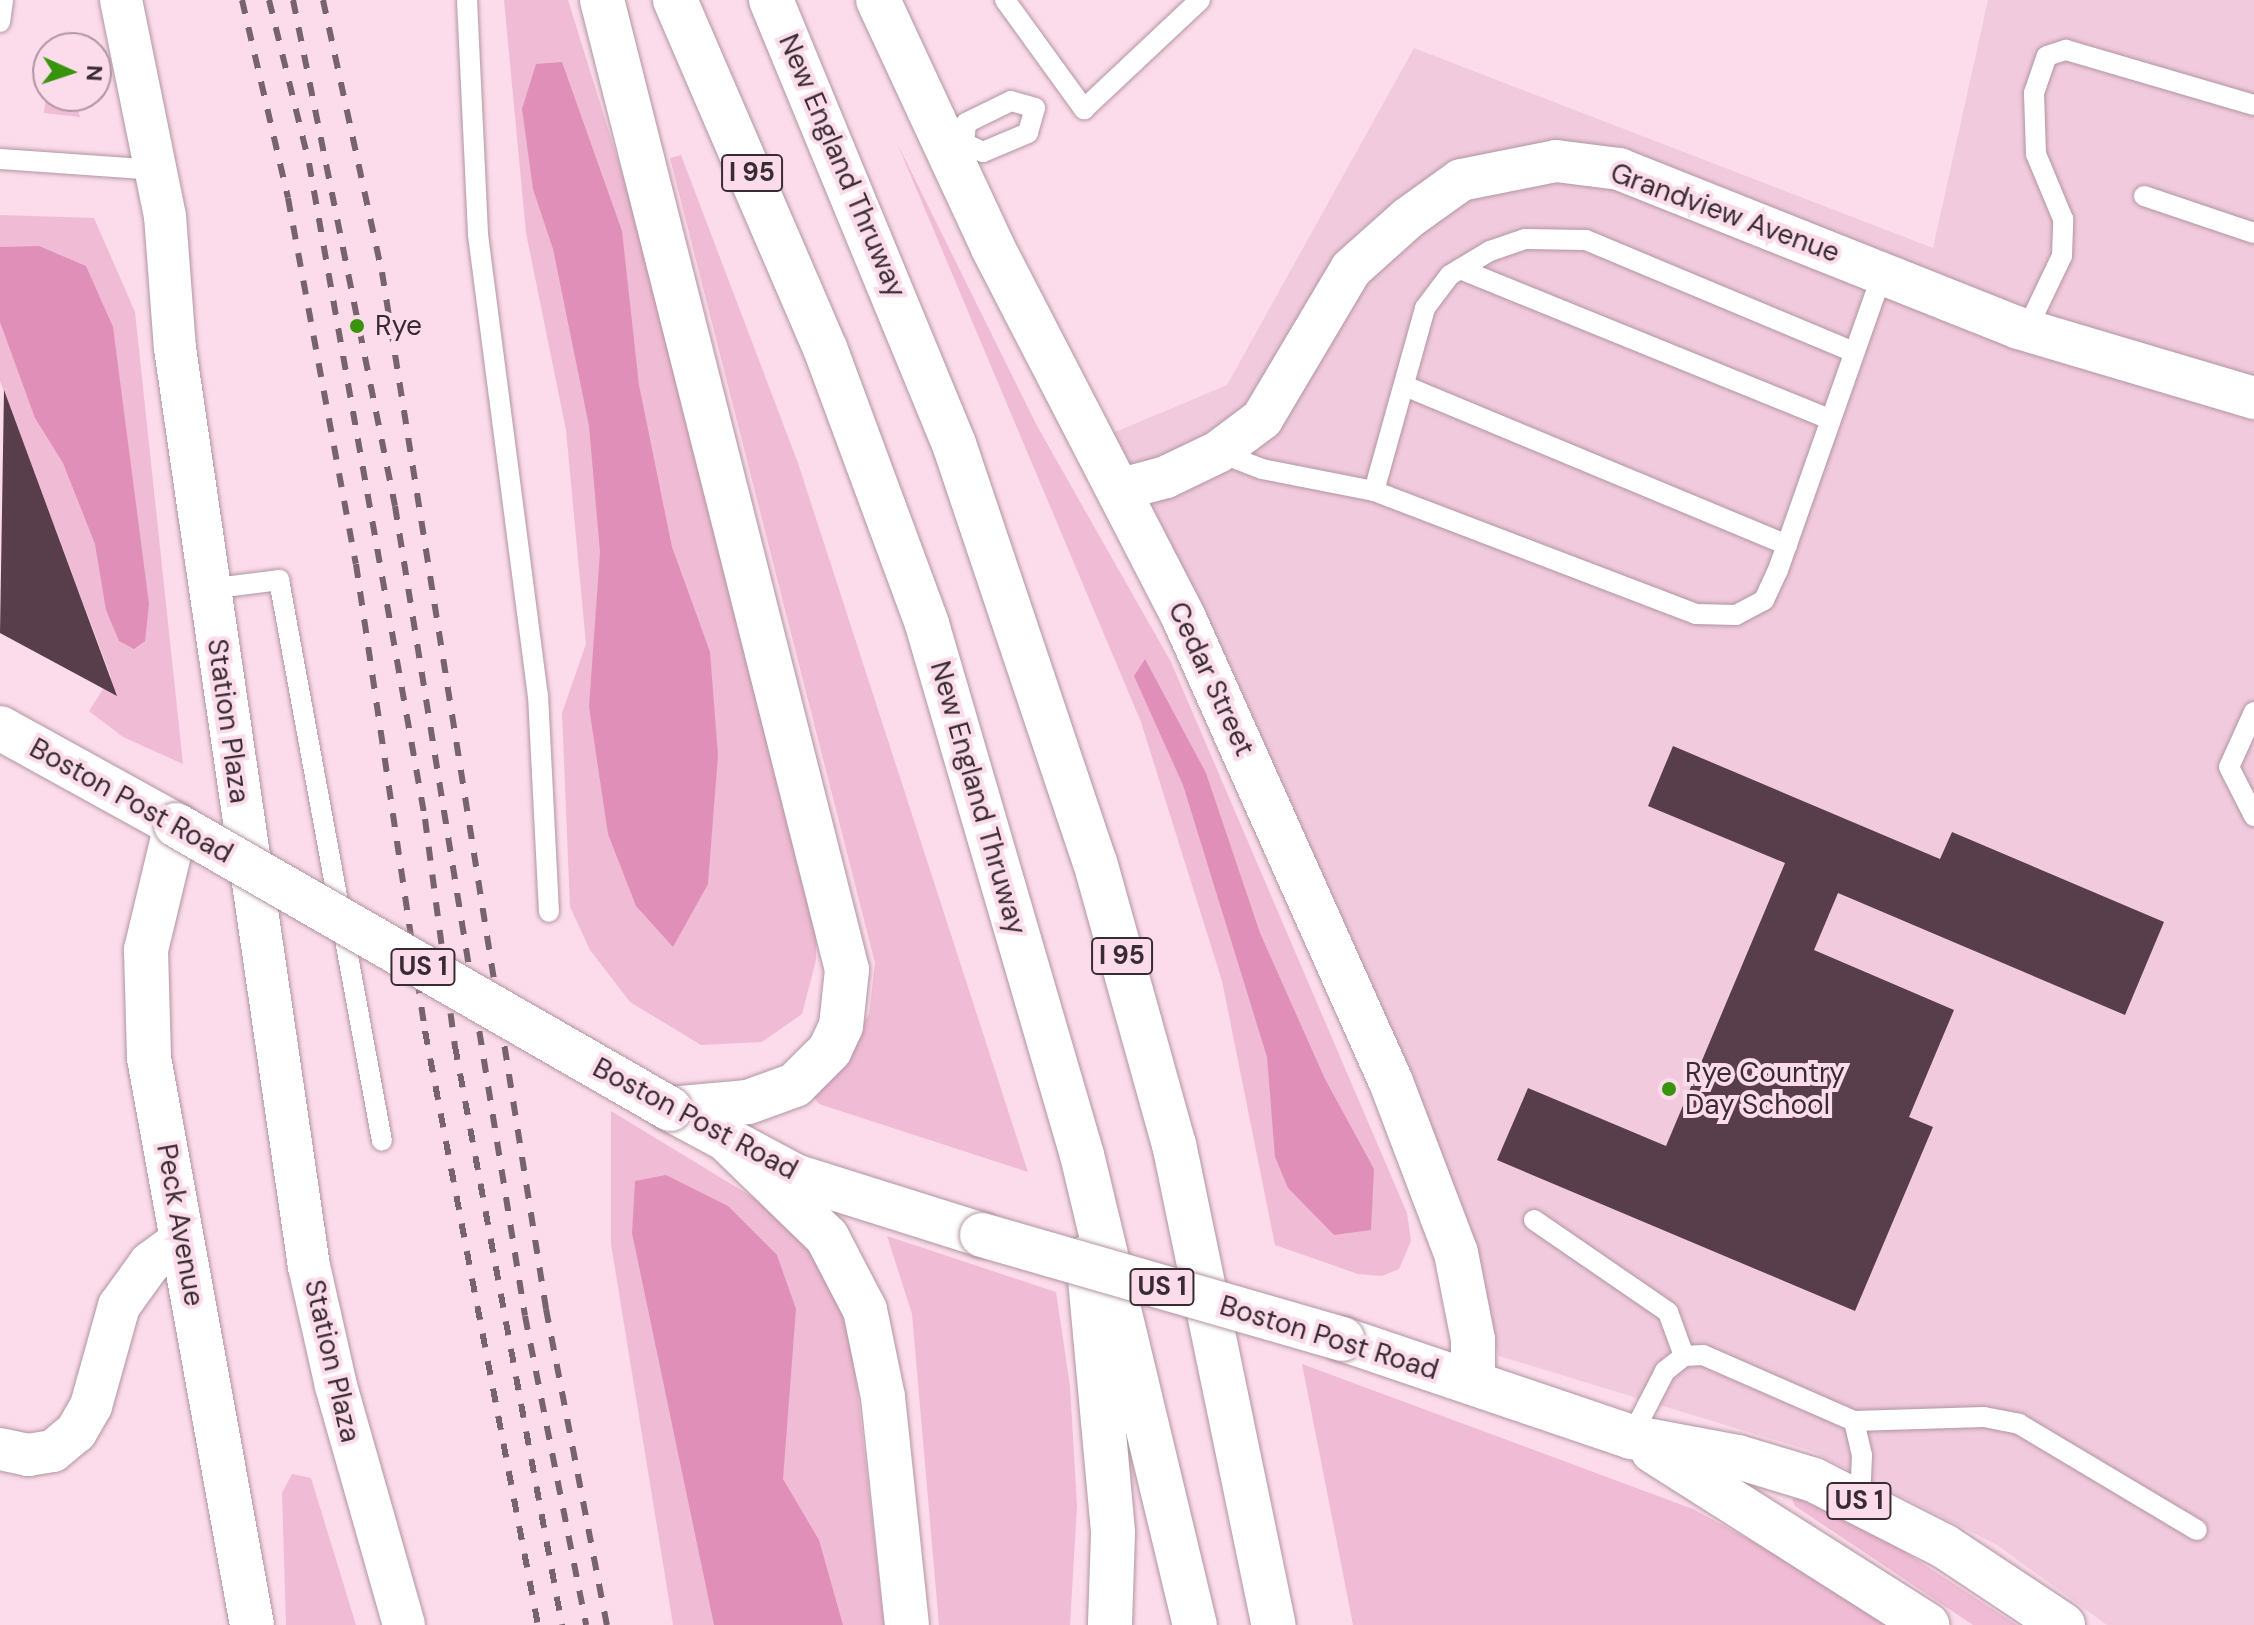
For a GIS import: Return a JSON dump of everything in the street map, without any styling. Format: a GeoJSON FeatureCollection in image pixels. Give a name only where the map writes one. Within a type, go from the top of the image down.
{"type":"FeatureCollection","features":[{"type":"Feature","properties":{"kind":"main road"},"geometry":{"type":"LineString","coordinates":[[602,0],[847,970],[841,1026],[830,1050],[795,1085],[748,1102],[670,1109]]}},
{"type":"Feature","properties":{"kind":"main road","name":"New England Thruway"},"geometry":{"type":"LineString","coordinates":[[675,0],[820,335],[918,597],[1082,1155],[1195,1625]]}},
{"type":"Feature","properties":{"kind":"main road","name":"New England Thruway"},"geometry":{"type":"LineString","coordinates":[[771,0],[902,306],[1060,748],[1174,1144],[1274,1625]]}},
{"type":"Feature","properties":{"kind":"main road","name":"Cedar Street"},"geometry":{"type":"LineString","coordinates":[[878,0],[955,147],[1118,490],[1233,722],[1391,1082],[1456,1253],[1473,1340],[1473,1383]]}},
{"type":"Feature","properties":{"kind":"main road","name":"Boston Post Road"},"geometry":{"type":"LineString","coordinates":[[0,728],[176,825],[730,1143],[795,1176],[982,1235],[1342,1339],[1631,1437],[1738,1457],[1860,1502],[1944,1546],[2063,1625]]}},
{"type":"Feature","properties":{"kind":"main road","name":"Peck Avenue"},"geometry":{"type":"LineString","coordinates":[[176,825],[146,950],[149,1058],[252,1625]]}},
{"type":"Feature","properties":{"kind":"main road"},"geometry":{"type":"LineString","coordinates":[[730,1143],[827,1237],[865,1310],[883,1397],[907,1625]]}},
{"type":"Feature","properties":{"kind":"main road"},"geometry":{"type":"LineString","coordinates":[[1082,1155],[1093,1351],[1113,1533],[1110,1625]]}},
{"type":"Feature","properties":{"kind":"main road","name":"Boston Post Road"},"geometry":{"type":"LineString","coordinates":[[1631,1437],[1927,1625]]}},
{"type":"Feature","properties":{"kind":"street","name":"Station Plaza"},"geometry":{"type":"LineString","coordinates":[[121,0],[158,170],[209,589],[309,1266],[336,1386],[404,1625]]}},
{"type":"Feature","properties":{"kind":"street","name":"Grandview Avenue"},"geometry":{"type":"LineString","coordinates":[[1118,490],[1166,477],[1218,452],[1262,419],[1351,269],[1461,180],[1512,165],[1556,161],[1619,169],[2026,331],[2254,398]]}},
{"type":"Feature","properties":{"kind":"street"},"geometry":{"type":"LineString","coordinates":[[0,1449],[28,1455],[53,1451],[76,1432],[91,1406],[119,1306],[150,1263],[182,1240]]}},
{"type":"Feature","properties":{"kind":"lane"},"geometry":{"type":"LineString","coordinates":[[0,22],[3,0]]}},
{"type":"Feature","properties":{"kind":"lane"},"geometry":{"type":"LineString","coordinates":[[467,0],[478,235],[538,695],[549,912]]}},
{"type":"Feature","properties":{"kind":"lane"},"geometry":{"type":"LineString","coordinates":[[1005,0],[1084,109],[1200,0]]}},
{"type":"Feature","properties":{"kind":"lane"},"geometry":{"type":"LineString","coordinates":[[2026,331],[2062,256],[2063,219],[2036,154],[2034,93],[2047,56],[2066,50],[2254,105]]}},
{"type":"Feature","properties":{"kind":"lane"},"geometry":{"type":"LineString","coordinates":[[1035,108],[1011,101],[966,123],[955,147],[983,152],[1028,133],[1035,108],[1062,82]]}},
{"type":"Feature","properties":{"kind":"lane"},"geometry":{"type":"LineString","coordinates":[[0,159],[158,170]]}},
{"type":"Feature","properties":{"kind":"lane"},"geometry":{"type":"LineString","coordinates":[[2144,196],[2254,233]]}},
{"type":"Feature","properties":{"kind":"lane"},"geometry":{"type":"LineString","coordinates":[[1374,491],[1425,308],[1460,269],[1525,239],[1586,240],[1851,351]]}},
{"type":"Feature","properties":{"kind":"lane"},"geometry":{"type":"LineString","coordinates":[[1460,269],[1829,419]]}},
{"type":"Feature","properties":{"kind":"lane"},"geometry":{"type":"LineString","coordinates":[[1218,452],[1262,469],[1374,491],[1696,614],[1736,615],[1764,600],[1787,545],[1851,351],[1883,272]]}},
{"type":"Feature","properties":{"kind":"lane"},"geometry":{"type":"LineString","coordinates":[[1405,386],[1787,545]]}},
{"type":"Feature","properties":{"kind":"lane"},"geometry":{"type":"LineString","coordinates":[[209,589],[279,580],[382,1141]]}},
{"type":"Feature","properties":{"kind":"lane"},"geometry":{"type":"LineString","coordinates":[[2254,712],[2229,767],[2254,816]]}},
{"type":"Feature","properties":{"kind":"lane"},"geometry":{"type":"LineString","coordinates":[[1534,1220],[1668,1312],[1684,1356]]}},
{"type":"Feature","properties":{"kind":"lane"},"geometry":{"type":"LineString","coordinates":[[1631,1437],[1665,1371],[1684,1356],[1703,1355],[1854,1421],[1984,1417],[2019,1424],[2197,1530]]}},
{"type":"Feature","properties":{"kind":"lane"},"geometry":{"type":"LineString","coordinates":[[1854,1421],[1862,1455],[1860,1502]]}},
{"type":"Feature","properties":{"kind":"shaded area"},"geometry":{"type":"Polygon","coordinates":[[[504,0],[568,0],[649,260],[817,906],[816,960],[802,1014],[762,1042],[701,1045],[630,1002],[590,950],[570,907],[562,713],[586,644],[566,430],[526,233],[504,0]]]}},
{"type":"Feature","properties":{"kind":"shaded area"},"geometry":{"type":"Polygon","coordinates":[[[1988,0],[2254,0],[2254,1625],[2107,1625],[1997,1545],[1814,1452],[1499,1356],[1425,1120],[1108,435],[1227,385],[1414,48],[1933,248],[1988,0]]]}},
{"type":"Feature","properties":{"kind":"shaded area"},"geometry":{"type":"Polygon","coordinates":[[[562,62],[622,231],[639,385],[672,547],[710,652],[718,755],[708,884],[673,947],[636,906],[608,834],[589,707],[600,552],[589,426],[553,249],[533,189],[522,109],[536,64],[562,62]]]}},
{"type":"Feature","properties":{"kind":"shaded area"},"geometry":{"type":"Polygon","coordinates":[[[79,112],[80,117],[44,113],[79,112]]]}},
{"type":"Feature","properties":{"kind":"shaded area"},"geometry":{"type":"Polygon","coordinates":[[[897,143],[1037,426],[1171,662],[1407,1213],[1411,1241],[1399,1269],[1382,1276],[1358,1274],[1275,1245],[1222,981],[1141,722],[897,143]]]}},
{"type":"Feature","properties":{"kind":"shaded area"},"geometry":{"type":"Polygon","coordinates":[[[681,155],[798,463],[1028,1172],[819,1104],[810,1092],[840,1065],[869,1014],[875,963],[670,158],[681,155]]]}},
{"type":"Feature","properties":{"kind":"shaded area"},"geometry":{"type":"Polygon","coordinates":[[[0,215],[94,218],[135,312],[183,764],[123,737],[89,711],[111,677],[0,381],[0,215]]]}},
{"type":"Feature","properties":{"kind":"shaded area"},"geometry":{"type":"Polygon","coordinates":[[[39,246],[86,266],[113,327],[149,604],[145,641],[134,649],[119,641],[106,610],[95,544],[63,463],[35,418],[0,322],[0,247],[39,246]]]}},
{"type":"Feature","properties":{"kind":"shaded area"},"geometry":{"type":"Polygon","coordinates":[[[1145,659],[1206,773],[1260,933],[1325,1079],[1374,1169],[1371,1230],[1334,1235],[1288,1188],[1275,1157],[1267,1057],[1183,785],[1134,676],[1145,659]]]}},
{"type":"Feature","properties":{"kind":"shaded area"},"geometry":{"type":"Polygon","coordinates":[[[611,1111],[807,1230],[849,1318],[884,1625],[673,1625],[611,1244],[611,1111]]]}},
{"type":"Feature","properties":{"kind":"shaded area"},"geometry":{"type":"Polygon","coordinates":[[[666,1175],[728,1206],[777,1255],[796,1309],[783,1479],[819,1540],[843,1625],[714,1625],[632,1233],[635,1181],[666,1175]]]}},
{"type":"Feature","properties":{"kind":"shaded area"},"geometry":{"type":"Polygon","coordinates":[[[887,1236],[1056,1292],[1070,1386],[1077,1506],[1070,1625],[939,1625],[912,1314],[887,1236]]]}},
{"type":"Feature","properties":{"kind":"shaded area"},"geometry":{"type":"Polygon","coordinates":[[[1302,1364],[1693,1509],[1848,1593],[1892,1625],[1353,1625],[1302,1364]]]}},
{"type":"Feature","properties":{"kind":"shaded area"},"geometry":{"type":"Polygon","coordinates":[[[292,1474],[311,1478],[356,1625],[286,1625],[282,1493],[292,1474]]]}},
{"type":"Feature","properties":{"kind":"shaded area"},"geometry":{"type":"Polygon","coordinates":[[[1798,1498],[1868,1528],[2017,1625],[1973,1625],[1795,1506],[1792,1499],[1798,1498]]]}},
{"type":"Feature","properties":{"kind":"building"},"geometry":{"type":"Polygon","coordinates":[[[4,390],[117,696],[0,633],[4,390]]]}},
{"type":"Feature","properties":{"kind":"building"},"geometry":{"type":"Polygon","coordinates":[[[1673,746],[1940,859],[1952,832],[2164,922],[2125,1015],[1838,893],[1814,950],[1954,1010],[1909,1117],[1933,1127],[1855,1311],[1497,1160],[1528,1088],[1666,1146],[1785,863],[1648,806],[1673,746]]]}},
{"type":"Feature","properties":{"kind":"railway"},"geometry":{"type":"LineString","coordinates":[[242,0],[288,198],[356,564],[425,1031],[538,1625]]}},
{"type":"Feature","properties":{"kind":"railway"},"geometry":{"type":"LineString","coordinates":[[269,0],[309,163],[425,819],[455,1046],[562,1625]]}},
{"type":"Feature","properties":{"kind":"railway"},"geometry":{"type":"LineString","coordinates":[[293,0],[395,506],[525,1316],[586,1625]]}},
{"type":"Feature","properties":{"kind":"railway"},"geometry":{"type":"LineString","coordinates":[[323,0],[382,272],[546,1309],[607,1625]]}},
{"type":"Feature","properties":{"kind":"place","name":"Rye"},"geometry":{"type":"Point","coordinates":[357,326]}},
{"type":"Feature","properties":{"kind":"place","name":"Rye Country Day School"},"geometry":{"type":"Point","coordinates":[1669,1089]}}]}
